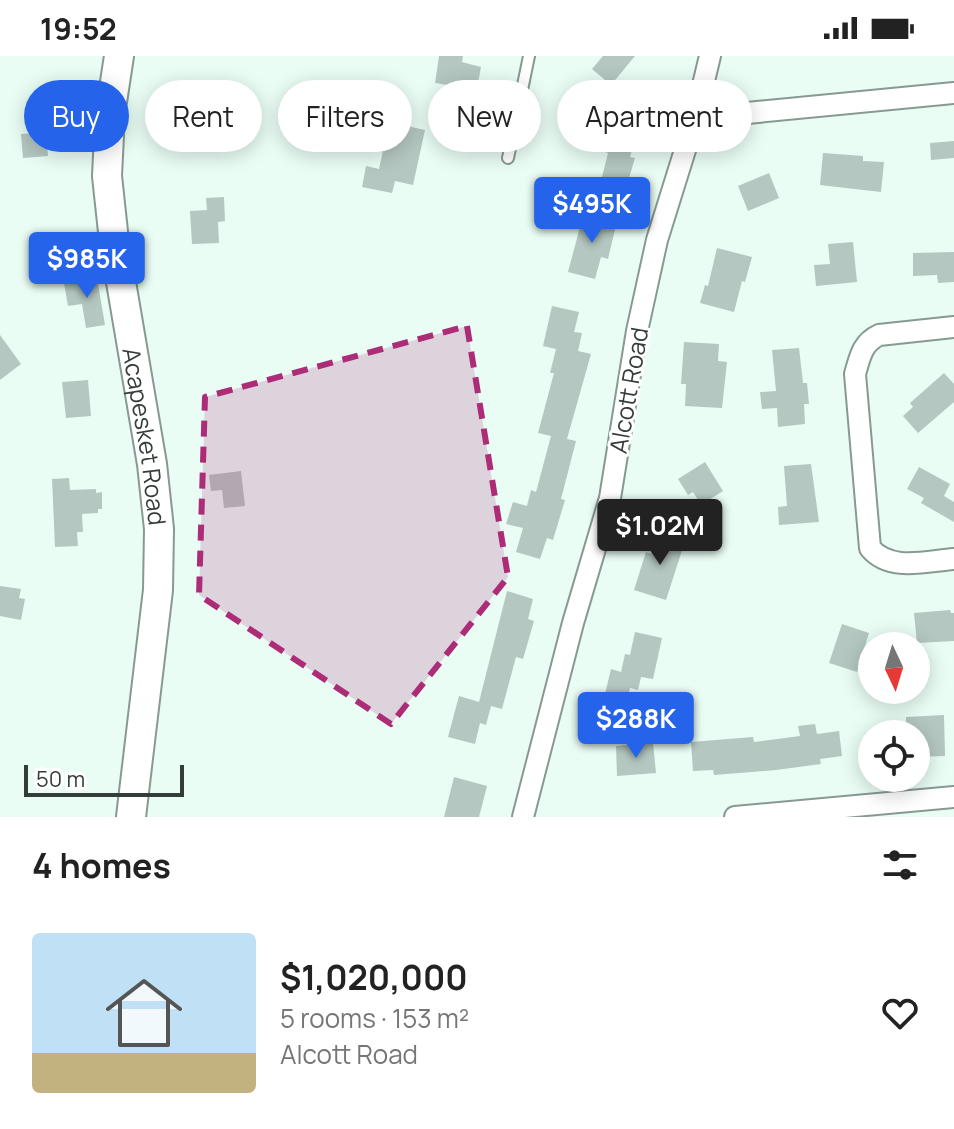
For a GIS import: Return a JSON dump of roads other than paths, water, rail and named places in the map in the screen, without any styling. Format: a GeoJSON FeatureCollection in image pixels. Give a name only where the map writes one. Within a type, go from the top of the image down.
{"type":"FeatureCollection","features":[{"type":"Feature","properties":{"kind":"main road","name":"Acapesket Road"},"geometry":{"type":"LineString","coordinates":[[119,56],[110,115],[107,176],[114,241],[152,464],[159,529],[156,605],[131,817]]}},
{"type":"Feature","properties":{"kind":"street","name":"Alcott Road"},"geometry":{"type":"LineString","coordinates":[[704,80],[710,56]]}},
{"type":"Feature","properties":{"kind":"street"},"geometry":{"type":"LineString","coordinates":[[752,112],[954,93]]}},
{"type":"Feature","properties":{"kind":"street","name":"Alcott Road"},"geometry":{"type":"LineString","coordinates":[[523,817],[573,623],[610,498],[637,331],[657,240],[684,152]]}},
{"type":"Feature","properties":{"kind":"street"},"geometry":{"type":"LineString","coordinates":[[954,327],[879,335],[869,340],[861,352],[855,374],[870,548],[882,560],[896,563],[954,559]]}},
{"type":"Feature","properties":{"kind":"street"},"geometry":{"type":"LineString","coordinates":[[735,817],[954,797]]}},
{"type":"Feature","properties":{"kind":"lane"},"geometry":{"type":"LineString","coordinates":[[508,158],[529,56]]}}]}
